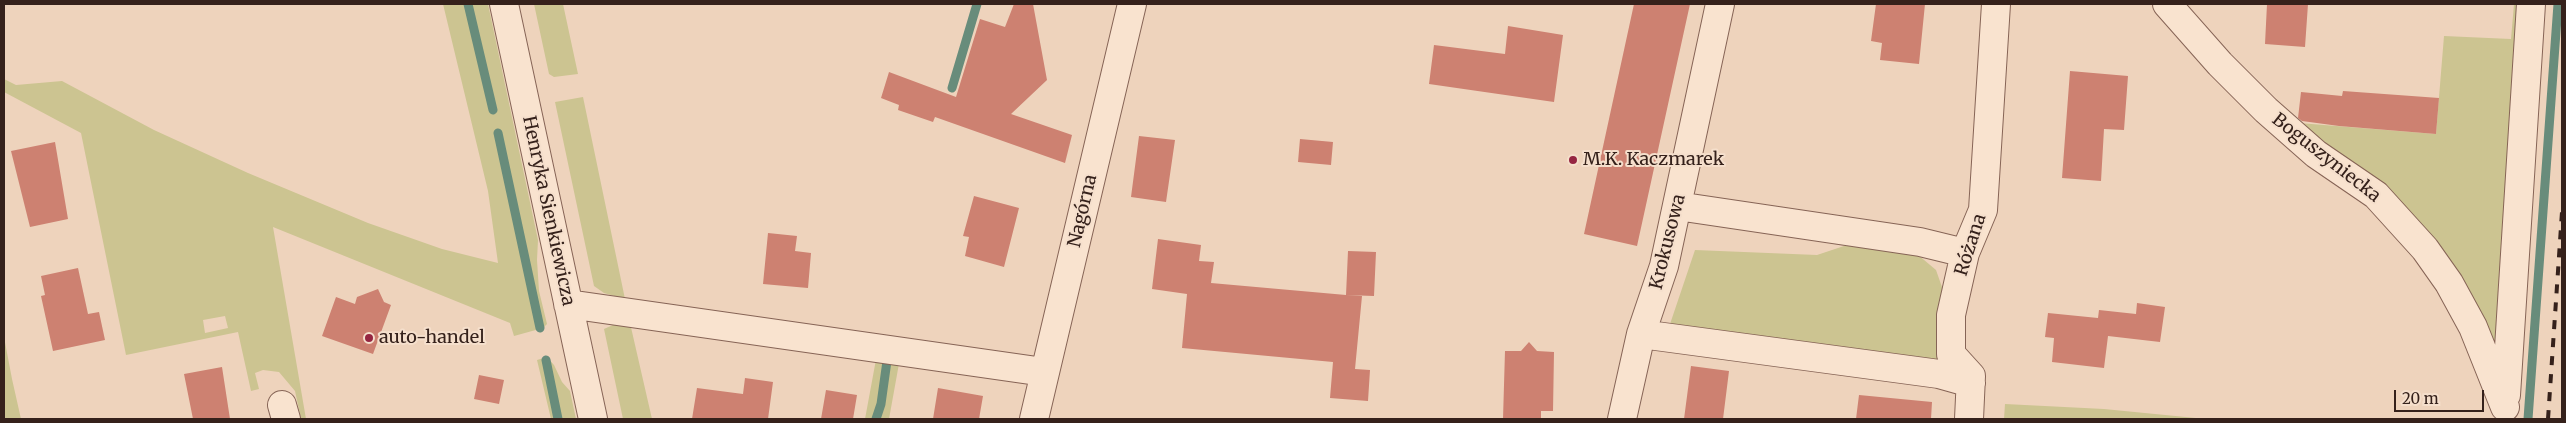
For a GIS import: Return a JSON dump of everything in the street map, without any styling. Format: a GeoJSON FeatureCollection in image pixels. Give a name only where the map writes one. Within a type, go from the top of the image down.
{"type":"FeatureCollection","features":[{"type":"Feature","properties":{"kind":"street","name":"Henryka Sienkiewicza"},"geometry":{"type":"LineString","coordinates":[[504,4],[593,419]]}},
{"type":"Feature","properties":{"kind":"street","name":"Nagórna"},"geometry":{"type":"LineString","coordinates":[[1034,419],[1132,4]]}},
{"type":"Feature","properties":{"kind":"street","name":"Krokusowa"},"geometry":{"type":"LineString","coordinates":[[1622,419],[1641,334],[1664,266],[1720,4]]}},
{"type":"Feature","properties":{"kind":"street","name":"Różana"},"geometry":{"type":"LineString","coordinates":[[1971,383],[1971,376],[1951,354],[1951,315],[1965,252],[1983,210],[1996,4]]}},
{"type":"Feature","properties":{"kind":"street","name":"Boguszyniecka"},"geometry":{"type":"LineString","coordinates":[[2167,4],[2220,64],[2266,110],[2316,154],[2376,195],[2425,249],[2449,283],[2474,327],[2504,413]]}},
{"type":"Feature","properties":{"kind":"street"},"geometry":{"type":"LineString","coordinates":[[2504,413],[2531,4]]}},
{"type":"Feature","properties":{"kind":"street"},"geometry":{"type":"LineString","coordinates":[[1677,206],[1920,242],[1965,252]]}},
{"type":"Feature","properties":{"kind":"street"},"geometry":{"type":"LineString","coordinates":[[568,304],[1044,372]]}},
{"type":"Feature","properties":{"kind":"street"},"geometry":{"type":"LineString","coordinates":[[1641,334],[1939,374],[1971,383],[1969,419]]}},
{"type":"Feature","properties":{"kind":"shaded area"},"geometry":{"type":"Polygon","coordinates":[[[443,4],[488,4],[538,240],[539,291],[547,324],[543,328],[514,336],[510,323],[273,227],[306,419],[301,419],[295,391],[279,372],[263,370],[255,373],[259,389],[251,391],[238,332],[126,355],[81,133],[4,92],[4,79],[16,85],[62,81],[154,130],[248,173],[368,223],[442,249],[498,263],[488,191],[443,4]],[[225,316],[203,320],[205,333],[228,328],[225,316]]]}},
{"type":"Feature","properties":{"kind":"shaded area"},"geometry":{"type":"Polygon","coordinates":[[[534,4],[563,4],[578,74],[554,77],[549,74],[534,4]]]}},
{"type":"Feature","properties":{"kind":"shaded area"},"geometry":{"type":"Polygon","coordinates":[[[2514,4],[2519,4],[2497,362],[2492,348],[2322,145],[2299,123],[2436,134],[2444,36],[2511,39],[2514,4]]]}},
{"type":"Feature","properties":{"kind":"shaded area"},"geometry":{"type":"Polygon","coordinates":[[[583,97],[625,299],[604,293],[594,286],[555,102],[583,97]]]}},
{"type":"Feature","properties":{"kind":"shaded area"},"geometry":{"type":"Polygon","coordinates":[[[1847,245],[1917,254],[1936,270],[1943,290],[1946,356],[1931,365],[1668,330],[1695,250],[1817,255],[1847,245]]]}},
{"type":"Feature","properties":{"kind":"shaded area"},"geometry":{"type":"Polygon","coordinates":[[[630,323],[652,419],[623,419],[604,329],[613,325],[630,323]]]}},
{"type":"Feature","properties":{"kind":"shaded area"},"geometry":{"type":"Polygon","coordinates":[[[4,337],[12,379],[21,419],[4,419],[4,337]]]}},
{"type":"Feature","properties":{"kind":"shaded area"},"geometry":{"type":"Polygon","coordinates":[[[877,354],[900,358],[889,419],[865,419],[877,354]]]}},
{"type":"Feature","properties":{"kind":"shaded area"},"geometry":{"type":"Polygon","coordinates":[[[547,357],[554,365],[562,382],[570,391],[576,419],[551,419],[537,360],[547,357]]]}},
{"type":"Feature","properties":{"kind":"shaded area"},"geometry":{"type":"Polygon","coordinates":[[[2005,404],[2104,409],[2206,419],[2004,419],[2005,404]]]}},
{"type":"Feature","properties":{"kind":"building"},"geometry":{"type":"Polygon","coordinates":[[[1014,4],[1033,4],[1047,80],[1011,114],[1072,135],[1065,163],[935,117],[933,122],[898,110],[899,105],[881,98],[889,72],[956,97],[980,19],[1005,27],[1014,4]]]}},
{"type":"Feature","properties":{"kind":"building"},"geometry":{"type":"Polygon","coordinates":[[[1634,4],[1690,4],[1637,246],[1584,234],[1634,4]]]}},
{"type":"Feature","properties":{"kind":"building"},"geometry":{"type":"Polygon","coordinates":[[[1876,4],[1925,4],[1919,64],[1880,60],[1882,43],[1871,41],[1876,4]]]}},
{"type":"Feature","properties":{"kind":"building"},"geometry":{"type":"Polygon","coordinates":[[[2267,4],[2308,4],[2305,47],[2265,44],[2267,4]]]}},
{"type":"Feature","properties":{"kind":"building"},"geometry":{"type":"Polygon","coordinates":[[[1508,26],[1563,35],[1554,102],[1429,84],[1434,45],[1505,54],[1508,26]]]}},
{"type":"Feature","properties":{"kind":"building"},"geometry":{"type":"Polygon","coordinates":[[[2070,71],[2128,76],[2124,130],[2104,129],[2101,181],[2062,178],[2070,71]]]}},
{"type":"Feature","properties":{"kind":"building"},"geometry":{"type":"Polygon","coordinates":[[[2343,91],[2439,98],[2436,134],[2339,126],[2302,121],[2298,118],[2301,92],[2342,96],[2343,91]]]}},
{"type":"Feature","properties":{"kind":"building"},"geometry":{"type":"Polygon","coordinates":[[[1139,136],[1175,140],[1166,202],[1131,197],[1139,136]]]}},
{"type":"Feature","properties":{"kind":"building"},"geometry":{"type":"Polygon","coordinates":[[[1300,139],[1333,142],[1331,165],[1298,162],[1300,139]]]}},
{"type":"Feature","properties":{"kind":"building"},"geometry":{"type":"Polygon","coordinates":[[[55,142],[68,219],[30,227],[11,151],[55,142]]]}},
{"type":"Feature","properties":{"kind":"building"},"geometry":{"type":"Polygon","coordinates":[[[974,196],[1019,208],[1004,267],[965,256],[969,237],[963,236],[974,196]]]}},
{"type":"Feature","properties":{"kind":"building"},"geometry":{"type":"Polygon","coordinates":[[[768,233],[797,236],[795,251],[811,253],[808,288],[763,284],[768,233]]]}},
{"type":"Feature","properties":{"kind":"building"},"geometry":{"type":"Polygon","coordinates":[[[1158,239],[1201,245],[1199,261],[1214,262],[1211,283],[1362,296],[1355,369],[1370,370],[1368,401],[1330,398],[1333,362],[1182,348],[1187,294],[1152,289],[1158,239]]]}},
{"type":"Feature","properties":{"kind":"building"},"geometry":{"type":"Polygon","coordinates":[[[1348,251],[1376,252],[1374,296],[1346,295],[1348,251]]]}},
{"type":"Feature","properties":{"kind":"building"},"geometry":{"type":"Polygon","coordinates":[[[78,268],[88,314],[99,312],[105,340],[53,351],[41,296],[45,295],[41,276],[78,268]]]}},
{"type":"Feature","properties":{"kind":"building"},"geometry":{"type":"Polygon","coordinates":[[[378,289],[384,302],[391,305],[373,354],[322,336],[336,297],[355,304],[357,297],[378,289]]]}},
{"type":"Feature","properties":{"kind":"building"},"geometry":{"type":"Polygon","coordinates":[[[2137,303],[2165,307],[2160,342],[2108,336],[2104,368],[2052,362],[2054,338],[2045,337],[2048,313],[2098,318],[2099,310],[2136,314],[2137,303]]]}},
{"type":"Feature","properties":{"kind":"building"},"geometry":{"type":"Polygon","coordinates":[[[1529,342],[1537,351],[1554,352],[1553,411],[1541,411],[1541,419],[1503,419],[1505,351],[1521,351],[1529,342]]]}},
{"type":"Feature","properties":{"kind":"building"},"geometry":{"type":"Polygon","coordinates":[[[1691,366],[1729,371],[1723,419],[1684,419],[1691,366]]]}},
{"type":"Feature","properties":{"kind":"building"},"geometry":{"type":"Polygon","coordinates":[[[222,367],[230,419],[193,419],[184,374],[222,367]]]}},
{"type":"Feature","properties":{"kind":"building"},"geometry":{"type":"Polygon","coordinates":[[[479,375],[504,380],[499,404],[474,399],[479,375]]]}},
{"type":"Feature","properties":{"kind":"building"},"geometry":{"type":"Polygon","coordinates":[[[745,378],[773,382],[768,419],[692,419],[697,388],[743,394],[745,378]]]}},
{"type":"Feature","properties":{"kind":"building"},"geometry":{"type":"Polygon","coordinates":[[[938,388],[983,396],[979,419],[933,419],[938,388]]]}},
{"type":"Feature","properties":{"kind":"building"},"geometry":{"type":"Polygon","coordinates":[[[826,390],[857,395],[853,419],[821,419],[826,390]]]}},
{"type":"Feature","properties":{"kind":"building"},"geometry":{"type":"Polygon","coordinates":[[[1859,395],[1932,402],[1931,419],[1856,419],[1859,395]]]}},
{"type":"Feature","properties":{"kind":"waterway"},"geometry":{"type":"LineString","coordinates":[[468,4],[493,110]]}},
{"type":"Feature","properties":{"kind":"waterway"},"geometry":{"type":"LineString","coordinates":[[952,88],[977,4]]}},
{"type":"Feature","properties":{"kind":"waterway"},"geometry":{"type":"LineString","coordinates":[[2528,419],[2558,4]]}},
{"type":"Feature","properties":{"kind":"waterway"},"geometry":{"type":"LineString","coordinates":[[498,133],[540,328]]}},
{"type":"Feature","properties":{"kind":"waterway"},"geometry":{"type":"LineString","coordinates":[[546,360],[558,419]]}},
{"type":"Feature","properties":{"kind":"waterway"},"geometry":{"type":"LineString","coordinates":[[876,419],[881,404],[887,361]]}},
{"type":"Feature","properties":{"kind":"railway"},"geometry":{"type":"LineString","coordinates":[[2548,419],[2562,212]]}},
{"type":"Feature","properties":{"kind":"place","name":"M.K. Kaczmarek"},"geometry":{"type":"Point","coordinates":[1573,160]}},
{"type":"Feature","properties":{"kind":"place","name":"auto-handel"},"geometry":{"type":"Point","coordinates":[369,338]}}]}
